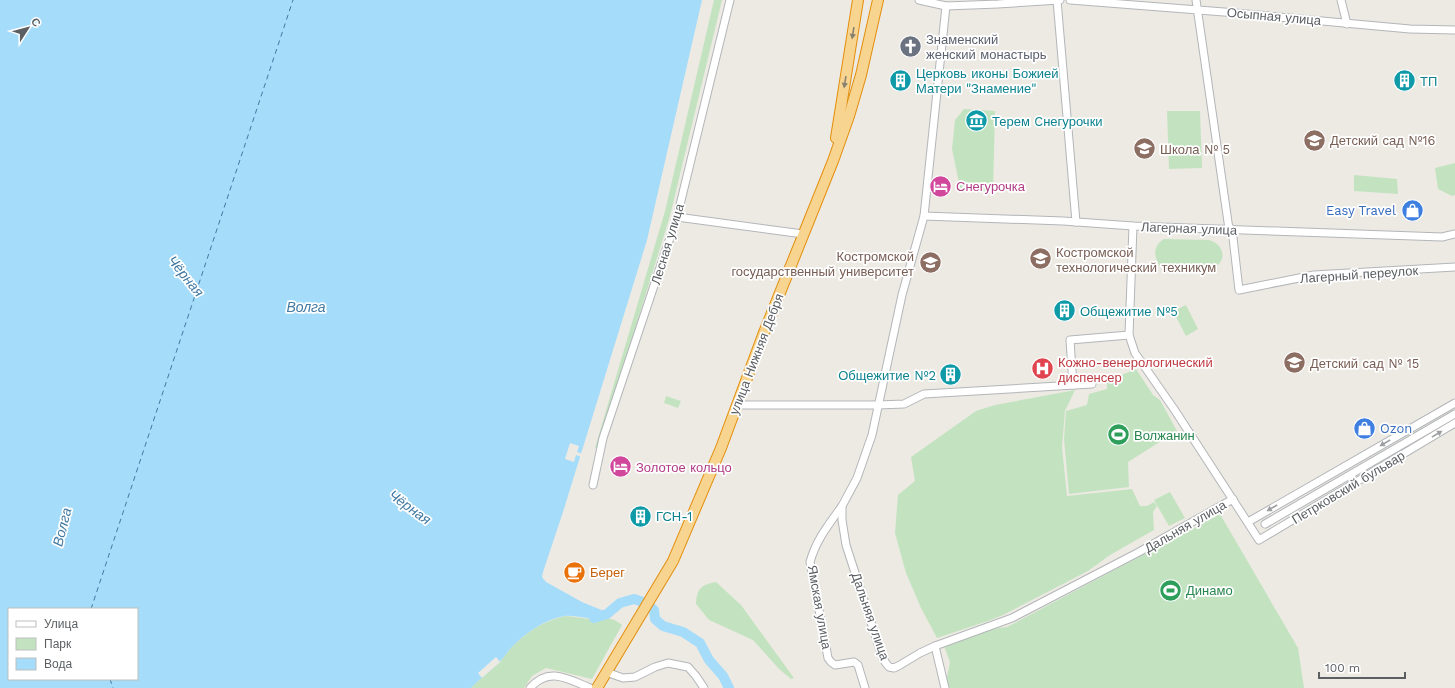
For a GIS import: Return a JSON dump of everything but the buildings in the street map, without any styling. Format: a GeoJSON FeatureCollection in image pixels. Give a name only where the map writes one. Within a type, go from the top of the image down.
{"type":"FeatureCollection","features":[{"type":"Feature","properties":{"kind":"highway"},"geometry":{"type":"LineString","coordinates":[[833,161],[858,0]]}},
{"type":"Feature","properties":{"kind":"highway","name":"улица Нижняя Дебря"},"geometry":{"type":"LineString","coordinates":[[596,688],[673,561],[720,448],[736,404],[833,161],[849,116],[861,75],[878,0]]}},
{"type":"Feature","properties":{"kind":"street","name":"Лесная улица"},"geometry":{"type":"LineString","coordinates":[[593,485],[603,438],[677,217],[730,0]]}},
{"type":"Feature","properties":{"kind":"street"},"geometry":{"type":"LineString","coordinates":[[919,0],[946,6],[1058,0],[1076,222]]}},
{"type":"Feature","properties":{"kind":"street","name":"Осыпная улица"},"geometry":{"type":"LineString","coordinates":[[1070,0],[1410,29],[1455,30]]}},
{"type":"Feature","properties":{"kind":"street"},"geometry":{"type":"LineString","coordinates":[[1196,0],[1230,229]]}},
{"type":"Feature","properties":{"kind":"street"},"geometry":{"type":"LineString","coordinates":[[1341,0],[1347,24]]}},
{"type":"Feature","properties":{"kind":"street"},"geometry":{"type":"LineString","coordinates":[[842,506],[857,478],[872,435],[902,295],[924,216],[946,6]]}},
{"type":"Feature","properties":{"kind":"street","name":"Лагерная улица"},"geometry":{"type":"LineString","coordinates":[[924,216],[1076,222],[1133,226],[1442,237],[1455,234]]}},
{"type":"Feature","properties":{"kind":"street"},"geometry":{"type":"LineString","coordinates":[[677,217],[803,234]]}},
{"type":"Feature","properties":{"kind":"street","name":"Петрковский бульвар"},"geometry":{"type":"LineString","coordinates":[[1133,226],[1129,335],[1135,352],[1259,540],[1455,423]]}},
{"type":"Feature","properties":{"kind":"street","name":"Лагерный переулок"},"geometry":{"type":"LineString","coordinates":[[1230,229],[1239,290],[1314,275],[1455,267]]}},
{"type":"Feature","properties":{"kind":"street"},"geometry":{"type":"LineString","coordinates":[[1073,385],[1070,340],[1129,335]]}},
{"type":"Feature","properties":{"kind":"street"},"geometry":{"type":"LineString","coordinates":[[736,404],[904,404],[924,394],[1092,384]]}},
{"type":"Feature","properties":{"kind":"street","name":"Петрковский бульвар"},"geometry":{"type":"LineString","coordinates":[[1248,522],[1455,403]]}},
{"type":"Feature","properties":{"kind":"street"},"geometry":{"type":"LineString","coordinates":[[1265,524],[1455,414]]}},
{"type":"Feature","properties":{"kind":"street","name":"Дальняя улица"},"geometry":{"type":"LineString","coordinates":[[842,506],[842,520],[846,545],[880,653],[889,667],[894,668],[935,646],[1012,618],[1139,552],[1233,499]]}},
{"type":"Feature","properties":{"kind":"street","name":"Ямская улица"},"geometry":{"type":"LineString","coordinates":[[842,506],[820,536],[810,562],[828,658],[835,665],[856,662],[865,688]]}},
{"type":"Feature","properties":{"kind":"street"},"geometry":{"type":"LineString","coordinates":[[935,646],[945,688]]}},
{"type":"Feature","properties":{"kind":"street"},"geometry":{"type":"LineString","coordinates":[[606,672],[623,678],[636,677],[668,662],[688,667],[704,688]]}},
{"type":"Feature","properties":{"kind":"street"},"geometry":{"type":"LineString","coordinates":[[530,688],[538,680],[549,675],[566,678],[590,688]]}},
{"type":"Feature","properties":{"kind":"green space"},"geometry":{"type":"Polygon","coordinates":[[[714,0],[722,0],[670,216],[598,449],[595,448],[665,211],[714,0]]]}},
{"type":"Feature","properties":{"kind":"green space"},"geometry":{"type":"Polygon","coordinates":[[[964,109],[995,111],[993,192],[961,192],[952,149],[955,120],[964,109]]]}},
{"type":"Feature","properties":{"kind":"green space"},"geometry":{"type":"Polygon","coordinates":[[[1167,111],[1200,111],[1202,168],[1169,169],[1167,111]]]}},
{"type":"Feature","properties":{"kind":"green space"},"geometry":{"type":"Polygon","coordinates":[[[1455,163],[1455,195],[1452,196],[1438,189],[1435,168],[1455,163]]]}},
{"type":"Feature","properties":{"kind":"green space"},"geometry":{"type":"Polygon","coordinates":[[[1354,175],[1397,179],[1398,194],[1354,191],[1354,175]]]}},
{"type":"Feature","properties":{"kind":"green space"},"geometry":{"type":"Polygon","coordinates":[[[1164,239],[1209,240],[1214,242],[1221,250],[1222,258],[1216,266],[1211,268],[1160,266],[1156,259],[1155,251],[1160,242],[1164,239]]]}},
{"type":"Feature","properties":{"kind":"green space"},"geometry":{"type":"Polygon","coordinates":[[[1186,305],[1198,329],[1186,336],[1173,311],[1186,305]]]}},
{"type":"Feature","properties":{"kind":"green space","name":"Волжанин"},"geometry":{"type":"Polygon","coordinates":[[[1136,369],[1153,395],[1160,400],[1177,431],[1128,462],[1129,487],[1069,494],[1064,439],[1066,411],[1087,405],[1089,394],[1107,389],[1107,381],[1136,369]]]}},
{"type":"Feature","properties":{"kind":"green space"},"geometry":{"type":"Polygon","coordinates":[[[1075,390],[1065,411],[1062,447],[1067,496],[1132,489],[1140,506],[1147,506],[1154,502],[1157,506],[1153,512],[1154,530],[1110,555],[1088,571],[1003,615],[937,638],[921,608],[906,573],[895,533],[898,495],[915,481],[911,457],[976,411],[995,405],[1075,390]]]}},
{"type":"Feature","properties":{"kind":"green space"},"geometry":{"type":"Polygon","coordinates":[[[666,396],[681,401],[678,408],[664,403],[666,396]]]}},
{"type":"Feature","properties":{"kind":"green space"},"geometry":{"type":"Polygon","coordinates":[[[1170,492],[1185,518],[1169,526],[1154,500],[1170,492]]]}},
{"type":"Feature","properties":{"kind":"green space","name":"Динамо"},"geometry":{"type":"Polygon","coordinates":[[[1220,514],[1298,648],[1304,688],[950,688],[946,682],[950,662],[944,646],[991,629],[1007,627],[1220,514]]]}},
{"type":"Feature","properties":{"kind":"green space"},"geometry":{"type":"Polygon","coordinates":[[[716,582],[741,605],[794,678],[791,679],[779,669],[753,640],[709,620],[696,604],[697,594],[701,588],[707,584],[716,582]]]}},
{"type":"Feature","properties":{"kind":"green space"},"geometry":{"type":"Polygon","coordinates":[[[565,616],[589,619],[610,619],[622,625],[592,679],[546,668],[532,676],[524,688],[471,688],[499,663],[522,637],[542,624],[565,616]]]}},
{"type":"Feature","properties":{"kind":"water","name":"Волга"},"geometry":{"type":"Polygon","coordinates":[[[0,0],[702,0],[647,240],[542,577],[546,582],[582,602],[604,611],[607,614],[606,617],[595,619],[564,616],[541,624],[521,638],[497,665],[471,688],[0,688],[0,0]]]}},
{"type":"Feature","properties":{"kind":"pier"},"geometry":{"type":"Polygon","coordinates":[[[570,443],[579,446],[577,452],[583,454],[582,457],[576,455],[574,462],[565,459],[570,443]]]}},
{"type":"Feature","properties":{"kind":"pier"},"geometry":{"type":"Polygon","coordinates":[[[496,657],[500,662],[482,678],[478,673],[496,657]]]}},
{"type":"Feature","properties":{"kind":"waterway","name":"Чёрная"},"geometry":{"type":"LineString","coordinates":[[594,618],[607,614],[620,603],[634,599],[646,603],[654,610],[655,619],[663,626],[683,632],[700,643],[709,660],[723,676],[729,688]]}},
{"type":"Feature","properties":{"kind":"ferry route"},"geometry":{"type":"LineString","coordinates":[[91,608],[293,0]]}},
{"type":"Feature","properties":{"kind":"ferry route"},"geometry":{"type":"LineString","coordinates":[[110,680],[113,688]]}},
{"type":"Feature","properties":{"kind":"place","name":"Знаменский женский монастырь"},"geometry":{"type":"Point","coordinates":[911,46]}},
{"type":"Feature","properties":{"kind":"place","name":"Церковь иконы Божией Матери \"Знамение\""},"geometry":{"type":"Point","coordinates":[901,80]}},
{"type":"Feature","properties":{"kind":"place","name":"ТП"},"geometry":{"type":"Point","coordinates":[1404,81]}},
{"type":"Feature","properties":{"kind":"place","name":"Терем Cнегурочки"},"geometry":{"type":"Point","coordinates":[977,121]}},
{"type":"Feature","properties":{"kind":"place","name":"Детский сад №16"},"geometry":{"type":"Point","coordinates":[1315,140]}},
{"type":"Feature","properties":{"kind":"place","name":"Школа № 5"},"geometry":{"type":"Point","coordinates":[1144,149]}},
{"type":"Feature","properties":{"kind":"place","name":"Снегурочка"},"geometry":{"type":"Point","coordinates":[941,186]}},
{"type":"Feature","properties":{"kind":"place","name":"Easy Travel"},"geometry":{"type":"Point","coordinates":[1412,210]}},
{"type":"Feature","properties":{"kind":"place","name":"Костромской технологический техникум"},"geometry":{"type":"Point","coordinates":[1040,259]}},
{"type":"Feature","properties":{"kind":"place","name":"Костромской государственный университет"},"geometry":{"type":"Point","coordinates":[930,263]}},
{"type":"Feature","properties":{"kind":"place","name":"Общежитие №5"},"geometry":{"type":"Point","coordinates":[1065,311]}},
{"type":"Feature","properties":{"kind":"place","name":"Детский сад № 15"},"geometry":{"type":"Point","coordinates":[1294,363]}},
{"type":"Feature","properties":{"kind":"place","name":"Кожно-венерологический диспенсер"},"geometry":{"type":"Point","coordinates":[1042,369]}},
{"type":"Feature","properties":{"kind":"place","name":"Общежитие №2"},"geometry":{"type":"Point","coordinates":[951,375]}},
{"type":"Feature","properties":{"kind":"place","name":"Ozon"},"geometry":{"type":"Point","coordinates":[1365,428]}},
{"type":"Feature","properties":{"kind":"place","name":"Волжанин"},"geometry":{"type":"Point","coordinates":[1118,435]}},
{"type":"Feature","properties":{"kind":"place","name":"Золотое кольцо"},"geometry":{"type":"Point","coordinates":[621,467]}},
{"type":"Feature","properties":{"kind":"place","name":"ГСН-1"},"geometry":{"type":"Point","coordinates":[640,516]}},
{"type":"Feature","properties":{"kind":"place","name":"Берег"},"geometry":{"type":"Point","coordinates":[574,572]}},
{"type":"Feature","properties":{"kind":"place","name":"Динамо"},"geometry":{"type":"Point","coordinates":[1171,590]}}]}
